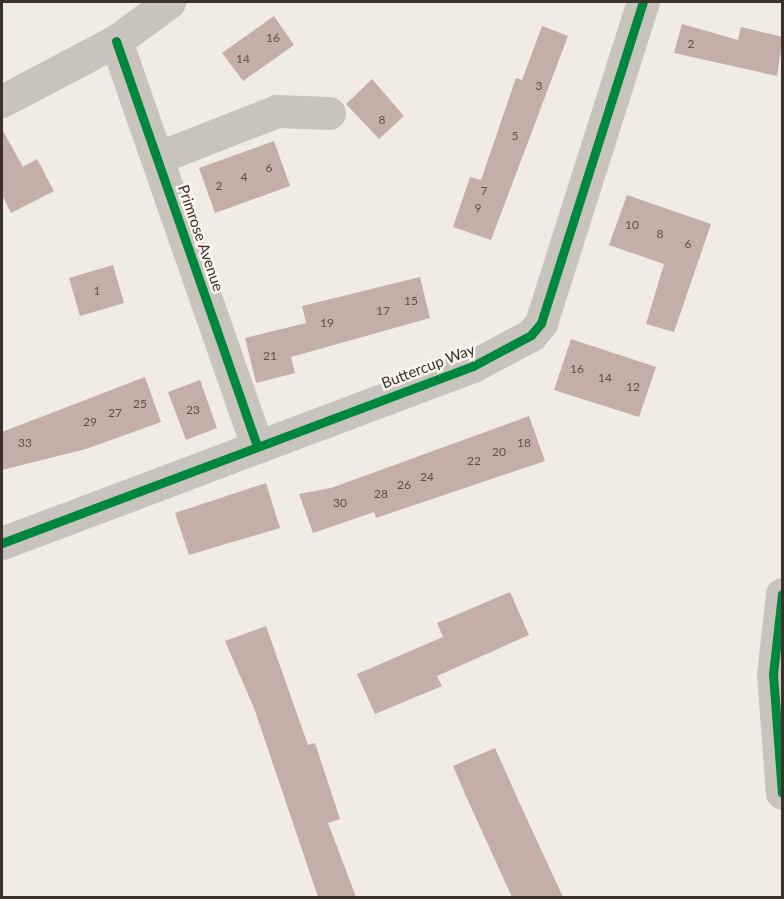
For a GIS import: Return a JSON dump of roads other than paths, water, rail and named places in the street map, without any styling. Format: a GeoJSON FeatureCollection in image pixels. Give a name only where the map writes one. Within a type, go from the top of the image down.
{"type":"FeatureCollection","features":[{"type":"Feature","properties":{"kind":"street"},"geometry":{"type":"LineString","coordinates":[[2,101],[116,41],[169,2]]}},
{"type":"Feature","properties":{"kind":"street","name":"Buttercup Way"},"geometry":{"type":"LineString","coordinates":[[2,543],[257,445],[473,366],[512,346],[541,323],[643,2]]}},
{"type":"Feature","properties":{"kind":"street","name":"Primrose Avenue"},"geometry":{"type":"LineString","coordinates":[[116,41],[257,445]]}},
{"type":"Feature","properties":{"kind":"street"},"geometry":{"type":"LineString","coordinates":[[157,158],[277,111],[329,113]]}},
{"type":"Feature","properties":{"kind":"street"},"geometry":{"type":"LineString","coordinates":[[783,594],[773,674],[783,793]]}}]}
